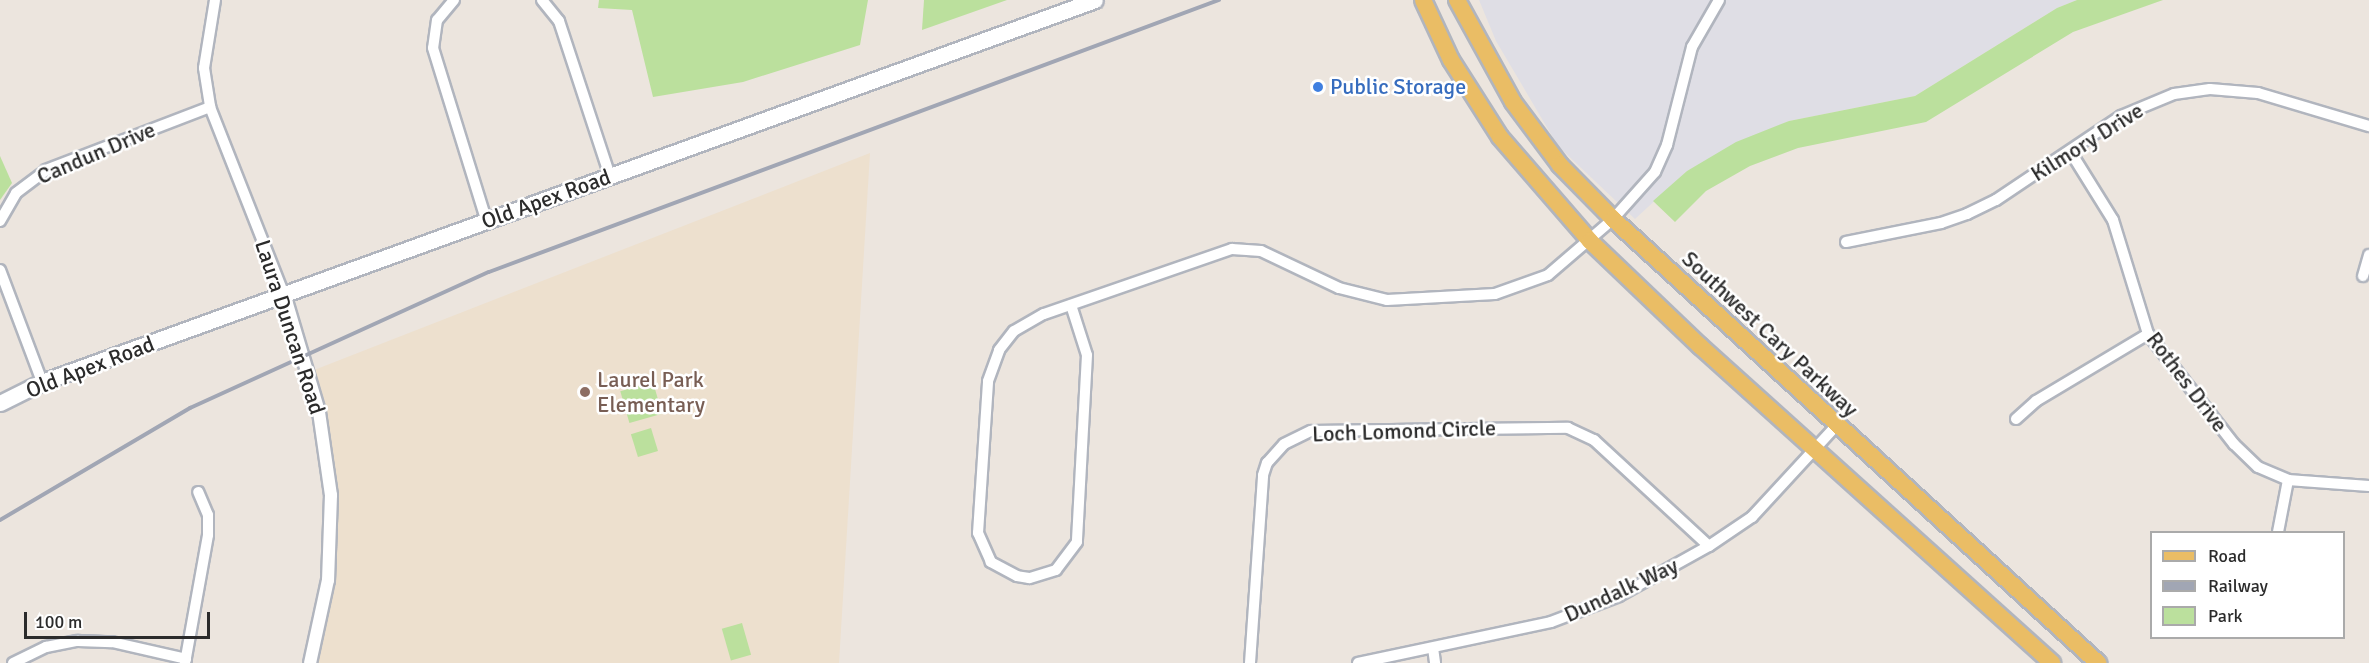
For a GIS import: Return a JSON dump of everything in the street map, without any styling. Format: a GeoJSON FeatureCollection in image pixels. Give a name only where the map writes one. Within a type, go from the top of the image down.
{"type":"FeatureCollection","features":[{"type":"Feature","properties":{"kind":"main road","name":"Old Apex Road"},"geometry":{"type":"LineString","coordinates":[[0,403],[42,382],[285,297],[1095,0]]}},
{"type":"Feature","properties":{"kind":"main road"},"geometry":{"type":"LineString","coordinates":[[1423,0],[1451,60],[1500,137],[1590,241],[1815,449],[2052,663]]}},
{"type":"Feature","properties":{"kind":"main road","name":"Southwest Cary Parkway"},"geometry":{"type":"LineString","coordinates":[[1457,0],[1479,47],[1518,110],[1560,165],[1612,219],[2098,663]]}},
{"type":"Feature","properties":{"kind":"street","name":"Laura Duncan Road"},"geometry":{"type":"LineString","coordinates":[[215,0],[204,68],[210,107],[285,297],[319,412],[331,495],[328,580],[310,663]]}},
{"type":"Feature","properties":{"kind":"street"},"geometry":{"type":"LineString","coordinates":[[454,0],[437,20],[433,48],[487,222]]}},
{"type":"Feature","properties":{"kind":"street"},"geometry":{"type":"LineString","coordinates":[[542,0],[559,21],[610,176]]}},
{"type":"Feature","properties":{"kind":"street"},"geometry":{"type":"LineString","coordinates":[[1071,305],[1088,355],[1079,532],[1071,555],[1056,570],[1029,578],[1017,576],[991,562],[978,532],[988,381],[999,350],[1014,331],[1044,314],[1217,250],[1261,251],[1339,288],[1375,298],[1495,294],[1548,275],[1590,241],[1612,219],[1647,183],[1662,159],[1692,47],[1719,0]]}},
{"type":"Feature","properties":{"kind":"street","name":"Kilmory Drive"},"geometry":{"type":"LineString","coordinates":[[1845,242],[1967,214],[2138,107],[2190,90],[2258,93],[2369,126]]}},
{"type":"Feature","properties":{"kind":"street","name":"Candun Drive"},"geometry":{"type":"LineString","coordinates":[[0,221],[16,193],[46,170],[210,107]]}},
{"type":"Feature","properties":{"kind":"street","name":"Rothes Drive"},"geometry":{"type":"LineString","coordinates":[[2070,151],[2113,220],[2148,334],[2249,460],[2288,480],[2369,486]]}},
{"type":"Feature","properties":{"kind":"street"},"geometry":{"type":"LineString","coordinates":[[2363,276],[2369,255]]}},
{"type":"Feature","properties":{"kind":"street"},"geometry":{"type":"LineString","coordinates":[[0,270],[42,382]]}},
{"type":"Feature","properties":{"kind":"street"},"geometry":{"type":"LineString","coordinates":[[2016,419],[2036,401],[2148,334]]}},
{"type":"Feature","properties":{"kind":"street","name":"Dundalk Way"},"geometry":{"type":"LineString","coordinates":[[1358,663],[1572,616],[1619,596],[1709,546],[1767,503],[1837,425]]}},
{"type":"Feature","properties":{"kind":"street","name":"Loch Lomond Circle"},"geometry":{"type":"LineString","coordinates":[[1250,663],[1263,474],[1267,463],[1284,444],[1311,431],[1568,429],[1594,440],[1709,546]]}},
{"type":"Feature","properties":{"kind":"street"},"geometry":{"type":"LineString","coordinates":[[2278,531],[2288,480]]}},
{"type":"Feature","properties":{"kind":"street"},"geometry":{"type":"LineString","coordinates":[[13,663],[36,651],[78,641],[112,642],[186,661],[208,535],[208,515],[198,492]]}},
{"type":"Feature","properties":{"kind":"street"},"geometry":{"type":"LineString","coordinates":[[1433,648],[1435,663]]}},
{"type":"Feature","properties":{"kind":"shaded area"},"geometry":{"type":"Polygon","coordinates":[[[1479,0],[2077,0],[2057,8],[1915,96],[1789,121],[1687,171],[1635,219],[1558,146],[1496,41],[1479,0]]]}},
{"type":"Feature","properties":{"kind":"shaded area","name":"Laurel Park Elementary"},"geometry":{"type":"Polygon","coordinates":[[[870,153],[839,663],[310,663],[331,541],[309,372],[870,153]]]}},
{"type":"Feature","properties":{"kind":"green space"},"geometry":{"type":"Polygon","coordinates":[[[599,0],[868,0],[860,45],[743,82],[653,97],[632,10],[598,8],[599,0]]]}},
{"type":"Feature","properties":{"kind":"green space"},"geometry":{"type":"Polygon","coordinates":[[[924,0],[1007,0],[922,30],[924,0]]]}},
{"type":"Feature","properties":{"kind":"green space"},"geometry":{"type":"Polygon","coordinates":[[[2077,0],[2163,0],[2073,32],[1926,122],[1798,148],[1750,166],[1706,191],[1675,222],[1653,201],[1687,171],[1736,142],[1789,121],[1915,96],[2057,8],[2077,0]]]}},
{"type":"Feature","properties":{"kind":"green space"},"geometry":{"type":"Polygon","coordinates":[[[0,156],[12,183],[0,200],[0,156]]]}},
{"type":"Feature","properties":{"kind":"green space"},"geometry":{"type":"Polygon","coordinates":[[[653,382],[662,414],[629,423],[620,391],[653,382]]]}},
{"type":"Feature","properties":{"kind":"green space"},"geometry":{"type":"Polygon","coordinates":[[[651,428],[658,451],[638,457],[631,434],[651,428]]]}},
{"type":"Feature","properties":{"kind":"green space"},"geometry":{"type":"Polygon","coordinates":[[[742,623],[751,655],[731,661],[722,629],[742,623]]]}},
{"type":"Feature","properties":{"kind":"railway"},"geometry":{"type":"LineString","coordinates":[[0,520],[190,408],[489,272],[1219,0]]}},
{"type":"Feature","properties":{"kind":"place","name":"Public Storage"},"geometry":{"type":"Point","coordinates":[1318,87]}},
{"type":"Feature","properties":{"kind":"place","name":"Laurel Park Elementary"},"geometry":{"type":"Point","coordinates":[585,392]}}]}
